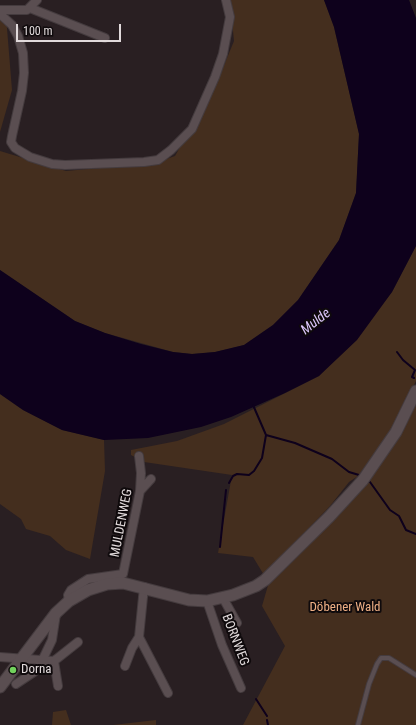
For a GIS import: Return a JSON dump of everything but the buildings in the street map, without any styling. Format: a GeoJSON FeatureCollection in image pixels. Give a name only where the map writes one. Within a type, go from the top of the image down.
{"type":"FeatureCollection","features":[{"type":"Feature","properties":{"kind":"main road"},"geometry":{"type":"LineString","coordinates":[[0,687],[56,613],[69,601],[88,590],[107,584],[123,583],[144,587],[189,600],[207,601],[223,598],[256,586],[274,573],[363,480],[385,451],[411,412],[416,391]]}},
{"type":"Feature","properties":{"kind":"street"},"geometry":{"type":"LineString","coordinates":[[30,8],[37,0]]}},
{"type":"Feature","properties":{"kind":"street"},"geometry":{"type":"LineString","coordinates":[[0,14],[12,25],[18,36],[23,53],[24,73],[22,91],[11,142],[15,148],[30,157],[52,164],[65,165],[144,162],[158,160],[171,150],[192,129],[215,77],[223,54],[230,17],[226,0]]}},
{"type":"Feature","properties":{"kind":"street"},"geometry":{"type":"LineString","coordinates":[[0,10],[30,8],[105,38]]}},
{"type":"Feature","properties":{"kind":"street","name":"MULDENWEG"},"geometry":{"type":"LineString","coordinates":[[69,601],[68,595],[71,590],[88,579],[123,574],[140,491],[141,472],[139,456]]}},
{"type":"Feature","properties":{"kind":"street"},"geometry":{"type":"LineString","coordinates":[[140,491],[151,479]]}},
{"type":"Feature","properties":{"kind":"street"},"geometry":{"type":"LineString","coordinates":[[125,666],[132,648],[139,637],[144,587]]}},
{"type":"Feature","properties":{"kind":"street"},"geometry":{"type":"LineString","coordinates":[[223,598],[237,623]]}},
{"type":"Feature","properties":{"kind":"street","name":"BORNWEG"},"geometry":{"type":"LineString","coordinates":[[207,601],[222,645],[241,688]]}},
{"type":"Feature","properties":{"kind":"street"},"geometry":{"type":"LineString","coordinates":[[16,684],[34,672],[42,662],[52,640],[56,613]]}},
{"type":"Feature","properties":{"kind":"street"},"geometry":{"type":"LineString","coordinates":[[139,637],[168,693]]}},
{"type":"Feature","properties":{"kind":"street"},"geometry":{"type":"LineString","coordinates":[[0,657],[54,662],[78,642]]}},
{"type":"Feature","properties":{"kind":"street"},"geometry":{"type":"LineString","coordinates":[[54,662],[58,686]]}},
{"type":"Feature","properties":{"kind":"lane"},"geometry":{"type":"LineString","coordinates":[[358,725],[369,684],[381,658],[389,658],[416,675]]}},
{"type":"Feature","properties":{"kind":"green space"},"geometry":{"type":"Polygon","coordinates":[[[230,0],[324,0],[334,27],[359,134],[356,193],[339,240],[298,300],[273,325],[244,345],[215,352],[192,354],[173,352],[105,333],[75,321],[0,270],[0,151],[66,171],[155,163],[175,156],[218,80],[234,41],[230,0]]]}},
{"type":"Feature","properties":{"kind":"green space"},"geometry":{"type":"Polygon","coordinates":[[[0,15],[6,16],[12,90],[0,132],[0,15]]]}},
{"type":"Feature","properties":{"kind":"green space"},"geometry":{"type":"Polygon","coordinates":[[[416,246],[416,381],[391,431],[358,476],[349,482],[330,506],[264,575],[253,557],[218,553],[232,475],[144,462],[131,455],[131,450],[177,441],[224,424],[319,376],[392,292],[416,246]]]}},
{"type":"Feature","properties":{"kind":"green space"},"geometry":{"type":"Polygon","coordinates":[[[0,394],[23,410],[62,430],[104,440],[105,471],[90,559],[66,550],[50,536],[26,529],[21,519],[0,504],[0,394]]]}},
{"type":"Feature","properties":{"kind":"green space","name":"Döbener Wald"},"geometry":{"type":"Polygon","coordinates":[[[416,399],[416,725],[243,725],[285,646],[262,606],[269,582],[332,520],[416,399]]]}},
{"type":"Feature","properties":{"kind":"green space"},"geometry":{"type":"Polygon","coordinates":[[[66,710],[71,725],[52,725],[53,712],[66,710]]]}},
{"type":"Feature","properties":{"kind":"green space"},"geometry":{"type":"Polygon","coordinates":[[[156,720],[156,725],[113,725],[156,720]]]}},
{"type":"Feature","properties":{"kind":"water","name":"Mulde"},"geometry":{"type":"Polygon","coordinates":[[[324,0],[409,0],[416,18],[416,246],[392,292],[357,340],[319,376],[285,393],[231,417],[201,427],[148,438],[104,440],[62,430],[23,410],[0,394],[0,270],[75,321],[105,333],[141,344],[173,352],[192,354],[215,352],[244,345],[273,325],[298,300],[339,240],[356,193],[359,134],[334,27],[324,0]]]}},
{"type":"Feature","properties":{"kind":"waterway"},"geometry":{"type":"LineString","coordinates":[[397,352],[403,360],[415,370],[412,377],[414,378]]}},
{"type":"Feature","properties":{"kind":"waterway"},"geometry":{"type":"LineString","coordinates":[[253,405],[266,435],[295,443],[332,459],[349,472],[359,475]]}},
{"type":"Feature","properties":{"kind":"waterway"},"geometry":{"type":"LineString","coordinates":[[229,483],[233,476],[237,474],[249,475],[254,471],[262,458],[266,435]]}},
{"type":"Feature","properties":{"kind":"waterway"},"geometry":{"type":"LineString","coordinates":[[370,482],[390,510],[399,516],[406,530],[416,534]]}},
{"type":"Feature","properties":{"kind":"waterway"},"geometry":{"type":"LineString","coordinates":[[220,547],[226,490]]}},
{"type":"Feature","properties":{"kind":"waterway"},"geometry":{"type":"LineString","coordinates":[[256,699],[267,716]]}},
{"type":"Feature","properties":{"kind":"waterway"},"geometry":{"type":"LineString","coordinates":[[267,720],[268,725]]}},
{"type":"Feature","properties":{"kind":"place","name":"Dorna"},"geometry":{"type":"Point","coordinates":[13,670]}}]}
